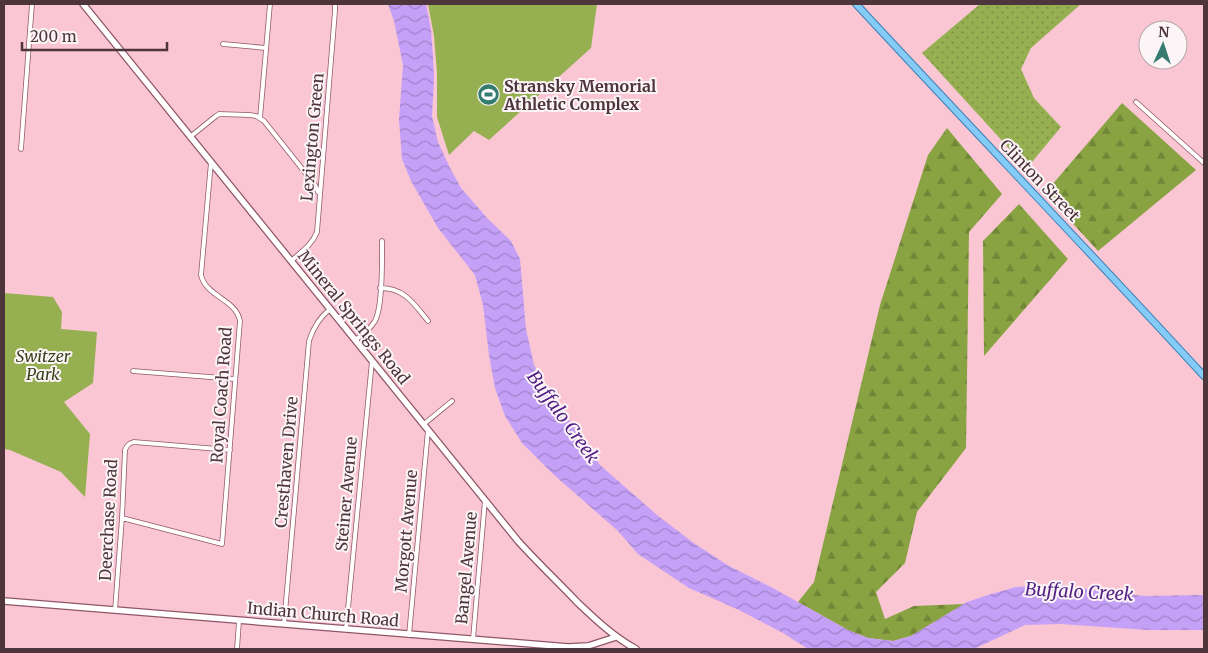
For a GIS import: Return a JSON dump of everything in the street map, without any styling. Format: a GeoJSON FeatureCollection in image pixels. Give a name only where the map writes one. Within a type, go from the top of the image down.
{"type":"FeatureCollection","features":[{"type":"Feature","properties":{"kind":"main road","name":"Clinton Street"},"geometry":{"type":"LineString","coordinates":[[856,4],[1095,257],[1204,376]]}},
{"type":"Feature","properties":{"kind":"street"},"geometry":{"type":"LineString","coordinates":[[21,149],[32,4]]}},
{"type":"Feature","properties":{"kind":"street","name":"Mineral Springs Road"},"geometry":{"type":"LineString","coordinates":[[83,4],[534,559],[616,637]]}},
{"type":"Feature","properties":{"kind":"street"},"geometry":{"type":"LineString","coordinates":[[260,118],[270,4]]}},
{"type":"Feature","properties":{"kind":"street","name":"Lexington Green"},"geometry":{"type":"LineString","coordinates":[[291,261],[310,246],[317,232],[336,11],[335,4]]}},
{"type":"Feature","properties":{"kind":"street"},"geometry":{"type":"LineString","coordinates":[[223,44],[266,48]]}},
{"type":"Feature","properties":{"kind":"street"},"geometry":{"type":"LineString","coordinates":[[1136,102],[1204,163]]}},
{"type":"Feature","properties":{"kind":"street"},"geometry":{"type":"LineString","coordinates":[[190,136],[219,114],[250,115],[260,118],[268,124],[315,185],[319,197]]}},
{"type":"Feature","properties":{"kind":"street","name":"Royal Coach Road"},"geometry":{"type":"LineString","coordinates":[[122,518],[222,544],[240,321],[236,311],[210,291],[202,281],[210,162]]}},
{"type":"Feature","properties":{"kind":"street"},"geometry":{"type":"LineString","coordinates":[[355,340],[365,333],[375,321],[379,308],[382,240]]}},
{"type":"Feature","properties":{"kind":"street"},"geometry":{"type":"LineString","coordinates":[[380,288],[394,290],[405,295],[428,321]]}},
{"type":"Feature","properties":{"kind":"street","name":"Cresthaven Drive"},"geometry":{"type":"LineString","coordinates":[[284,624],[308,341],[318,321],[330,309]]}},
{"type":"Feature","properties":{"kind":"street","name":"Steiner Avenue"},"geometry":{"type":"LineString","coordinates":[[346,630],[372,360]]}},
{"type":"Feature","properties":{"kind":"street"},"geometry":{"type":"LineString","coordinates":[[133,371],[236,379]]}},
{"type":"Feature","properties":{"kind":"street"},"geometry":{"type":"LineString","coordinates":[[424,424],[452,401]]}},
{"type":"Feature","properties":{"kind":"street","name":"Morgott Avenue"},"geometry":{"type":"LineString","coordinates":[[409,635],[428,430]]}},
{"type":"Feature","properties":{"kind":"street","name":"Deerchase Road"},"geometry":{"type":"LineString","coordinates":[[115,610],[125,450],[128,444],[134,442],[230,450]]}},
{"type":"Feature","properties":{"kind":"street","name":"Bangel Avenue"},"geometry":{"type":"LineString","coordinates":[[472,639],[485,500]]}},
{"type":"Feature","properties":{"kind":"street","name":"Indian Church Road"},"geometry":{"type":"LineString","coordinates":[[4,601],[568,647],[588,646],[616,637]]}},
{"type":"Feature","properties":{"kind":"street"},"geometry":{"type":"LineString","coordinates":[[237,649],[239,620]]}},
{"type":"Feature","properties":{"kind":"street"},"geometry":{"type":"LineString","coordinates":[[616,637],[636,649]]}},
{"type":"Feature","properties":{"kind":"green space","name":"Stransky Memorial Athletic Complex"},"geometry":{"type":"Polygon","coordinates":[[[428,4],[597,4],[591,48],[489,140],[474,131],[449,155],[437,117],[437,73],[434,36],[428,4]]]}},
{"type":"Feature","properties":{"kind":"green space"},"geometry":{"type":"Polygon","coordinates":[[[980,4],[1081,4],[1031,48],[1021,69],[1034,98],[1061,127],[1027,168],[922,53],[980,4]]]}},
{"type":"Feature","properties":{"kind":"green space"},"geometry":{"type":"Polygon","coordinates":[[[1122,103],[1196,170],[1098,251],[1045,193],[1122,103]]]}},
{"type":"Feature","properties":{"kind":"green space"},"geometry":{"type":"Polygon","coordinates":[[[947,128],[1002,194],[969,232],[966,448],[917,512],[905,563],[876,592],[885,619],[914,606],[964,604],[911,636],[893,641],[868,638],[848,630],[798,602],[814,582],[880,305],[928,155],[947,128]]]}},
{"type":"Feature","properties":{"kind":"green space"},"geometry":{"type":"Polygon","coordinates":[[[1019,204],[1068,259],[984,356],[983,241],[1019,204]]]}},
{"type":"Feature","properties":{"kind":"green space","name":"Switzer Park"},"geometry":{"type":"Polygon","coordinates":[[[4,293],[53,297],[62,312],[61,329],[97,332],[93,383],[64,402],[90,434],[85,497],[61,472],[4,449],[4,293]]]}},
{"type":"Feature","properties":{"kind":"water","name":"Buffalo Creek"},"geometry":{"type":"Polygon","coordinates":[[[388,4],[426,4],[433,56],[432,116],[438,142],[461,188],[488,219],[511,241],[520,259],[526,329],[534,365],[553,397],[600,465],[657,515],[695,544],[729,566],[848,630],[868,638],[893,641],[911,636],[967,602],[1016,587],[1062,585],[1111,593],[1146,596],[1204,595],[1204,630],[1148,630],[1060,624],[1025,625],[974,649],[808,649],[783,633],[737,609],[689,588],[638,554],[618,531],[553,474],[522,443],[505,416],[495,388],[483,305],[475,275],[438,228],[411,181],[402,159],[399,120],[403,65],[394,21],[388,4]]]}},
{"type":"Feature","properties":{"kind":"place","name":"Stransky Memorial Athletic Complex"},"geometry":{"type":"Point","coordinates":[488,95]}}]}
